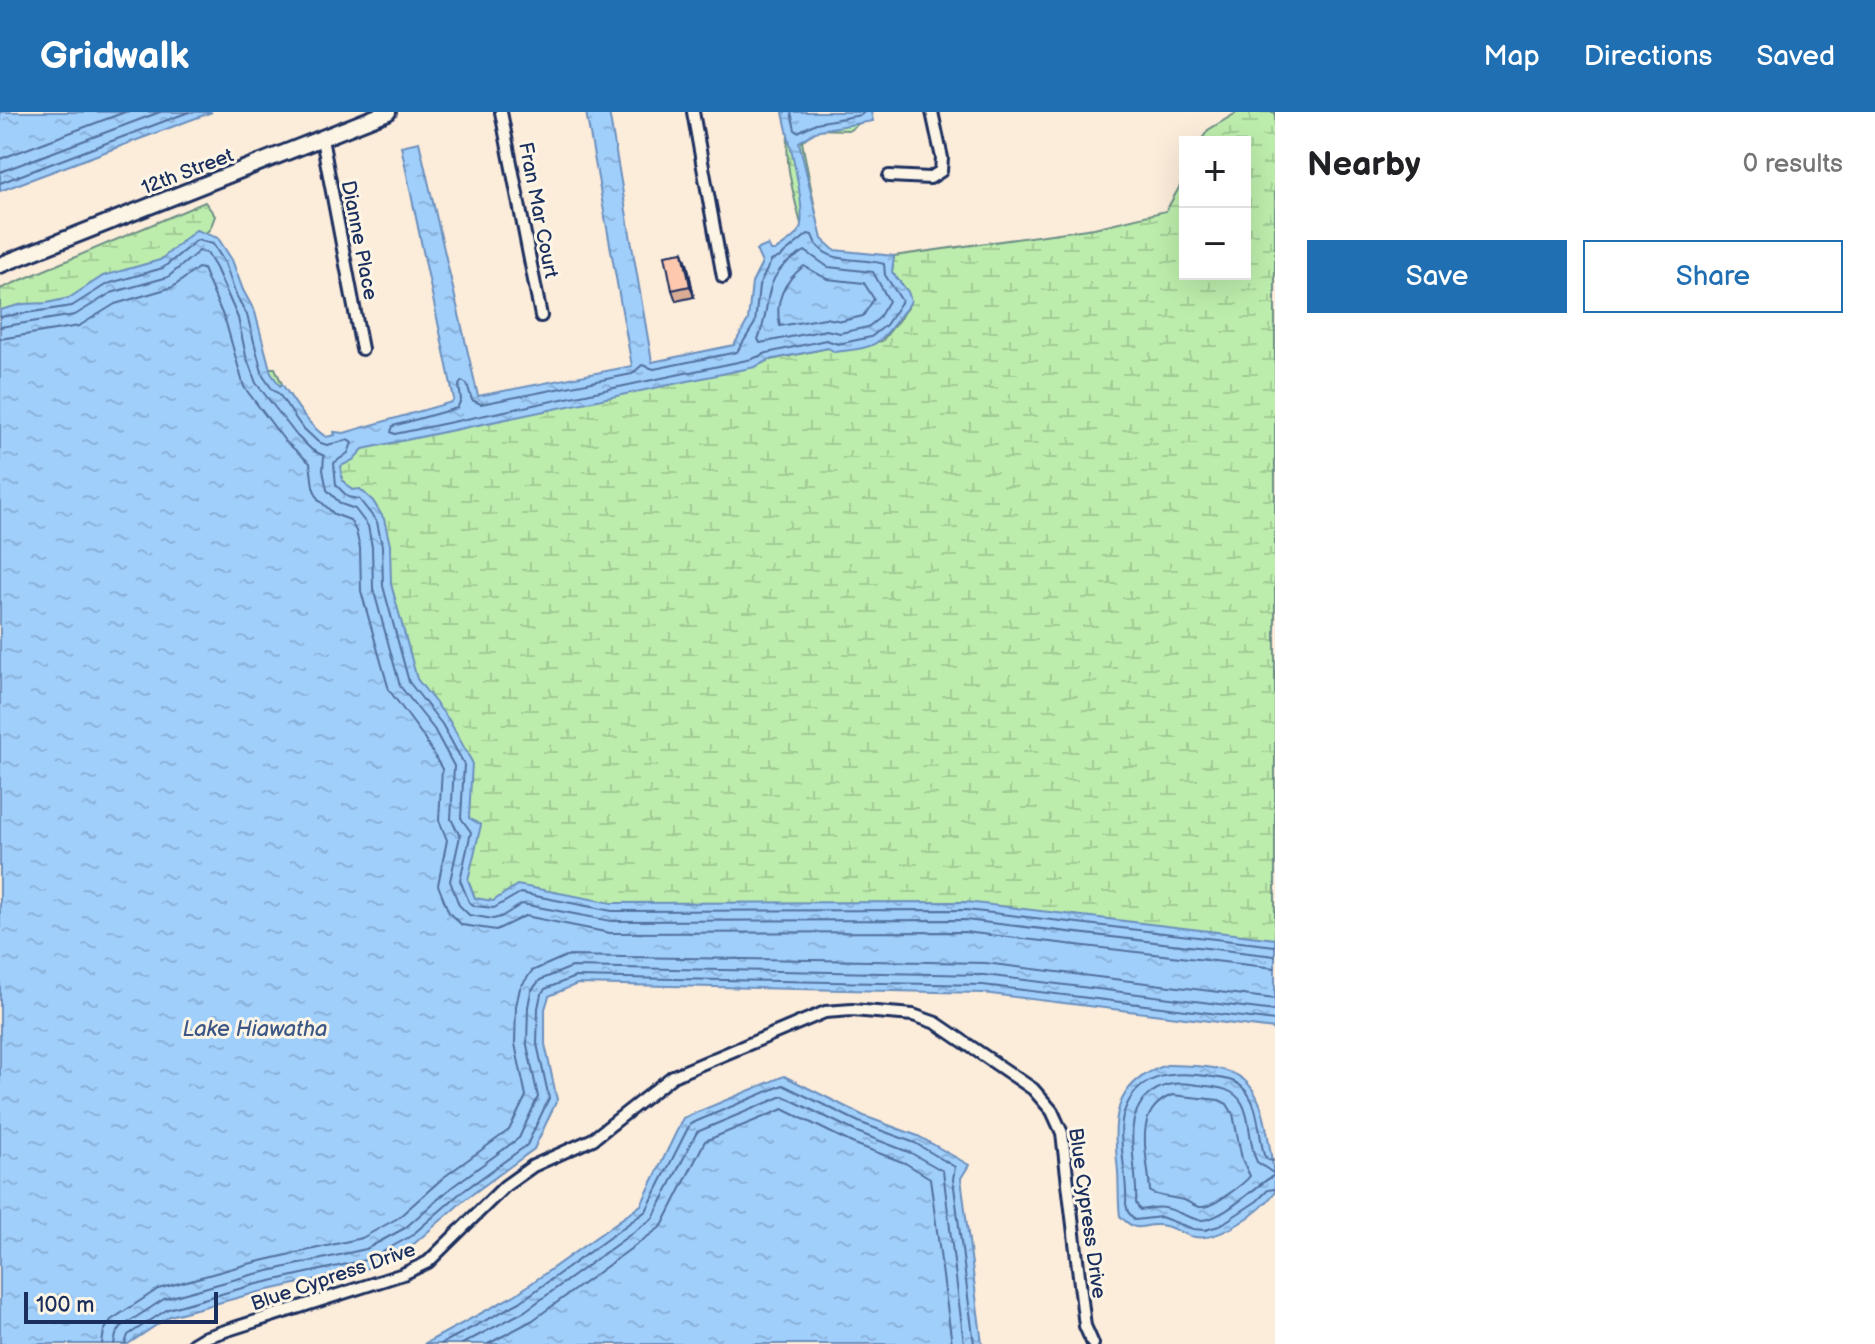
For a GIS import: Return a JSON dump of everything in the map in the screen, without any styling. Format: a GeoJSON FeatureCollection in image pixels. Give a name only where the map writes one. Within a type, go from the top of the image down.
{"type":"FeatureCollection","features":[{"type":"Feature","properties":{"kind":"main road","name":"12th Street"},"geometry":{"type":"LineString","coordinates":[[0,265],[388,112]]}},
{"type":"Feature","properties":{"kind":"street","name":"Fran Mar Court"},"geometry":{"type":"LineString","coordinates":[[501,112],[541,316]]}},
{"type":"Feature","properties":{"kind":"street"},"geometry":{"type":"LineString","coordinates":[[693,112],[723,277]]}},
{"type":"Feature","properties":{"kind":"street"},"geometry":{"type":"LineString","coordinates":[[889,176],[930,178],[941,171],[942,158],[932,112]]}},
{"type":"Feature","properties":{"kind":"street","name":"Dianne Place"},"geometry":{"type":"LineString","coordinates":[[322,139],[362,349]]}},
{"type":"Feature","properties":{"kind":"street","name":"Blue Cypress Drive"},"geometry":{"type":"LineString","coordinates":[[193,1344],[203,1338],[403,1274],[428,1262],[505,1186],[533,1166],[593,1139],[673,1076],[825,1012],[852,1010],[913,1015],[936,1023],[1033,1089],[1052,1111],[1062,1133],[1085,1326],[1093,1344]]}},
{"type":"Feature","properties":{"kind":"green space"},"geometry":{"type":"Polygon","coordinates":[[[793,112],[862,121],[850,130],[813,129],[802,142],[821,239],[802,228],[791,184],[787,156],[793,112]]]}},
{"type":"Feature","properties":{"kind":"green space"},"geometry":{"type":"Polygon","coordinates":[[[1238,112],[1275,112],[1275,970],[475,929],[332,469],[341,458],[381,441],[828,348],[882,341],[908,308],[908,292],[892,272],[894,256],[1094,228],[1166,211],[1179,188],[1179,280],[1251,280],[1251,136],[1204,136],[1208,130],[1238,112]]]}},
{"type":"Feature","properties":{"kind":"green space"},"geometry":{"type":"Polygon","coordinates":[[[205,202],[215,216],[210,229],[198,240],[258,368],[275,368],[282,384],[275,394],[0,356],[0,289],[205,202]]]}},
{"type":"Feature","properties":{"kind":"water"},"geometry":{"type":"Polygon","coordinates":[[[0,112],[212,112],[0,191],[0,112]]]}},
{"type":"Feature","properties":{"kind":"water","name":"Lake Hiawatha"},"geometry":{"type":"Polygon","coordinates":[[[586,112],[609,112],[652,362],[734,345],[748,320],[752,283],[762,263],[756,250],[768,245],[771,251],[775,251],[799,231],[799,192],[783,112],[871,112],[873,121],[819,130],[799,142],[822,239],[834,250],[894,256],[892,272],[908,292],[911,301],[885,335],[866,347],[835,352],[828,348],[769,360],[755,367],[363,449],[353,460],[341,466],[342,480],[352,490],[360,489],[373,501],[384,519],[390,545],[391,584],[417,679],[449,720],[472,762],[469,818],[481,825],[468,880],[475,898],[493,901],[517,885],[612,903],[966,902],[1275,939],[1275,1029],[983,993],[577,984],[549,996],[545,1009],[545,1044],[557,1100],[534,1149],[463,1201],[415,1243],[372,1267],[170,1316],[128,1344],[0,1344],[0,310],[69,298],[103,276],[160,260],[196,230],[218,238],[232,260],[255,312],[271,373],[307,420],[326,437],[335,435],[334,432],[344,433],[452,402],[454,399],[401,146],[419,142],[478,396],[632,366],[586,112]]]}},
{"type":"Feature","properties":{"kind":"water"},"geometry":{"type":"Polygon","coordinates":[[[1167,1065],[1209,1067],[1238,1076],[1257,1096],[1263,1114],[1275,1192],[1239,1224],[1205,1237],[1186,1235],[1164,1225],[1135,1227],[1120,1216],[1116,1137],[1119,1106],[1135,1082],[1167,1065]]]}},
{"type":"Feature","properties":{"kind":"water"},"geometry":{"type":"Polygon","coordinates":[[[784,1076],[864,1116],[918,1136],[969,1165],[961,1178],[982,1344],[424,1344],[515,1295],[641,1205],[683,1118],[784,1076]]]}},
{"type":"Feature","properties":{"kind":"building"},"geometry":{"type":"Polygon","coordinates":[[[683,252],[690,286],[672,290],[665,255],[683,252]]]}}]}
